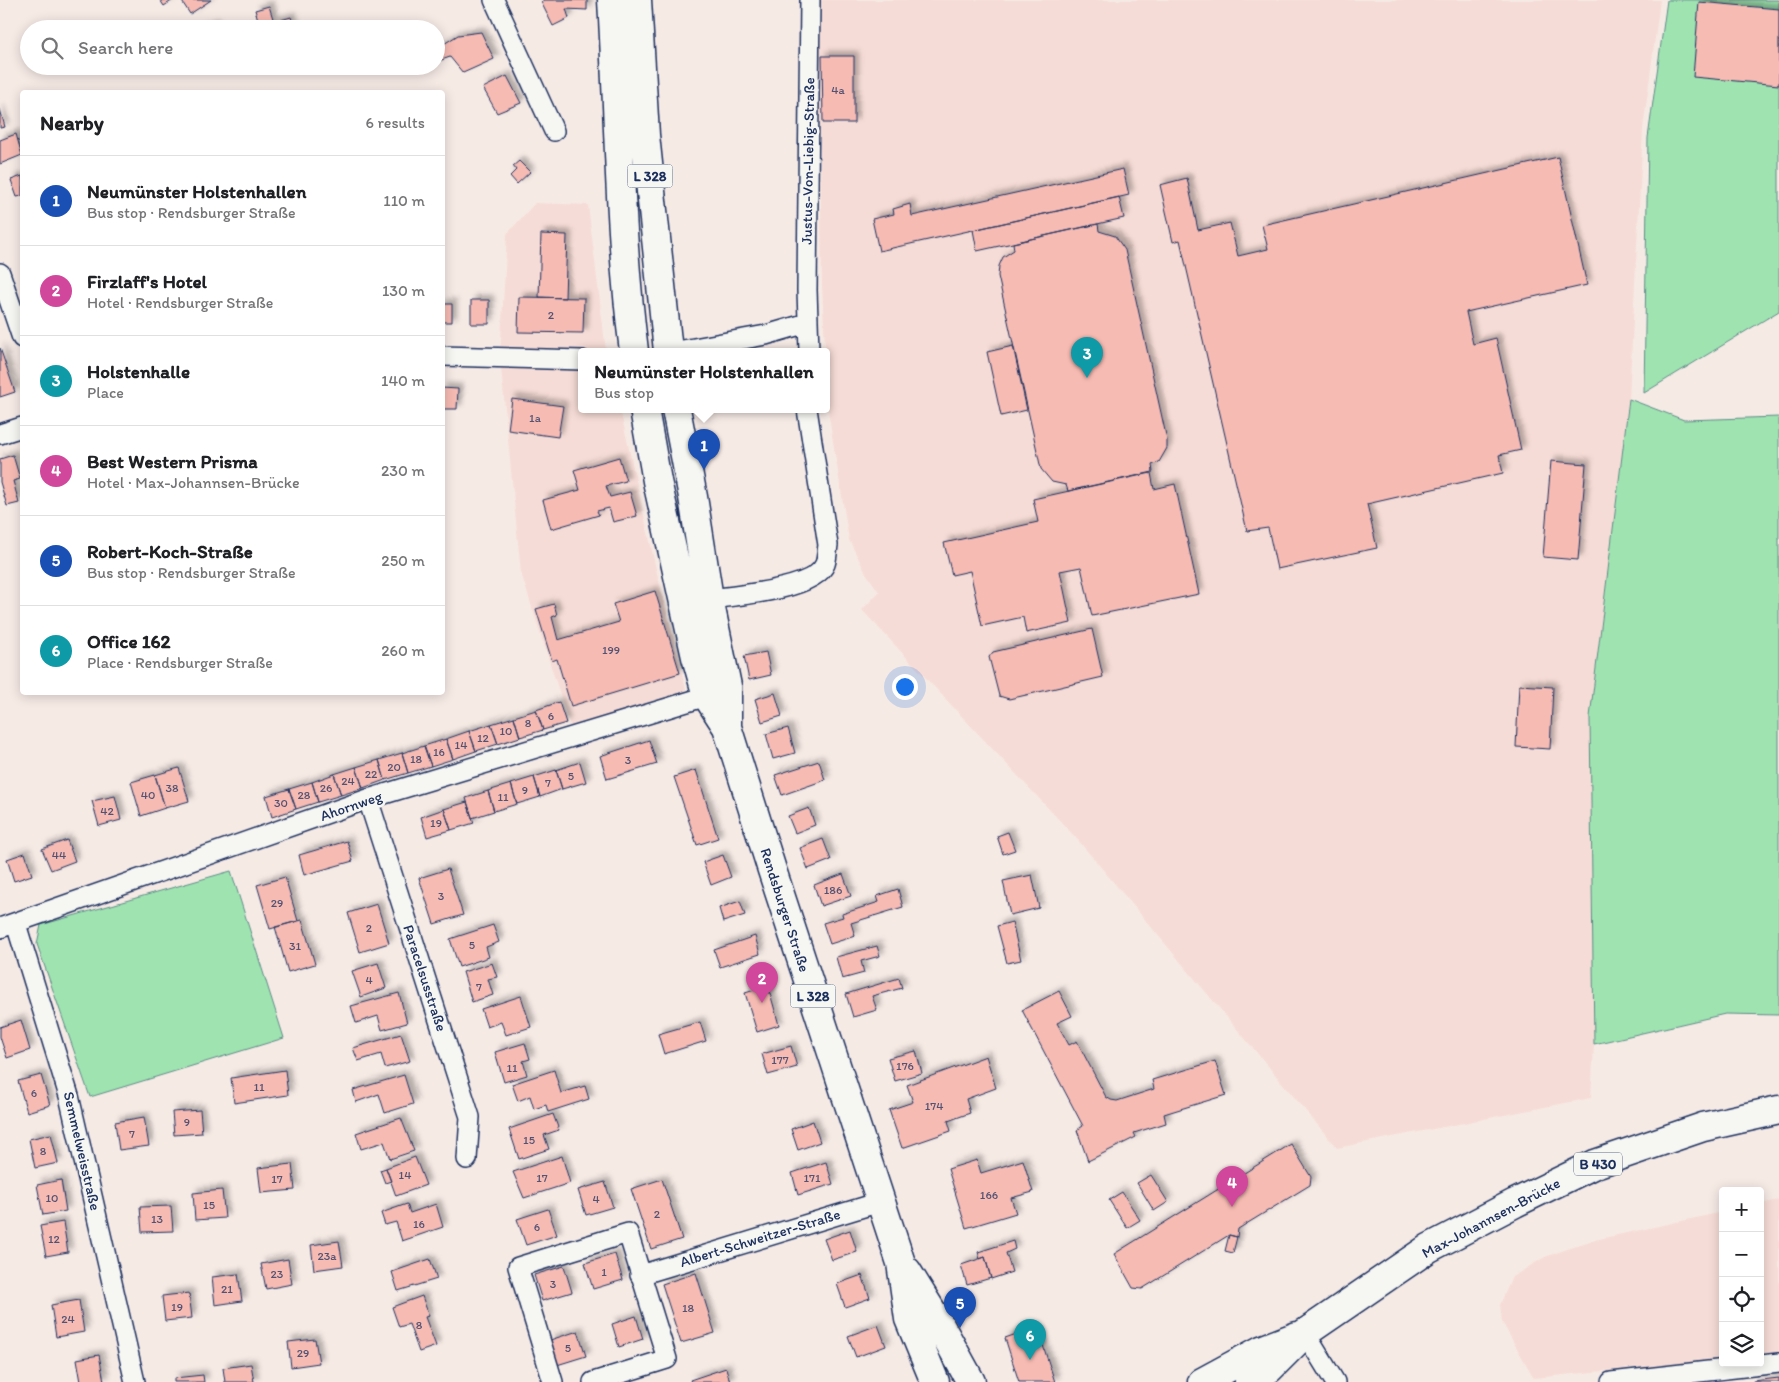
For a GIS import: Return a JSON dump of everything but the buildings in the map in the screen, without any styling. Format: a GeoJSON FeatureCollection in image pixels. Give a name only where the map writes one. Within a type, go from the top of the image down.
{"type":"FeatureCollection","features":[{"type":"Feature","properties":{"kind":"main road","name":"L 328"},"geometry":{"type":"LineString","coordinates":[[612,0],[618,150],[628,304],[634,348]]}},
{"type":"Feature","properties":{"kind":"main road","name":"L 328"},"geometry":{"type":"LineString","coordinates":[[637,0],[645,135],[668,348]]}},
{"type":"Feature","properties":{"kind":"main road","name":"Rendsburger Straße"},"geometry":{"type":"LineString","coordinates":[[645,413],[674,564],[690,636],[707,696],[727,727],[901,1263],[910,1319],[935,1382]]}},
{"type":"Feature","properties":{"kind":"main road","name":"Rendsburger Straße"},"geometry":{"type":"LineString","coordinates":[[677,413],[709,599],[727,686],[727,727]]}},
{"type":"Feature","properties":{"kind":"main road","name":"Max-Johannsen-Brücke"},"geometry":{"type":"LineString","coordinates":[[1248,1382],[1269,1369],[1305,1333],[1428,1248],[1595,1164],[1703,1127],[1779,1110]]}},
{"type":"Feature","properties":{"kind":"main road","name":"Rendsburger Straße"},"geometry":{"type":"LineString","coordinates":[[901,1263],[936,1318],[971,1382]]}},
{"type":"Feature","properties":{"kind":"main road","name":"Max-Johannsen-Brücke"},"geometry":{"type":"LineString","coordinates":[[1202,1382],[1261,1350],[1305,1333]]}},
{"type":"Feature","properties":{"kind":"street"},"geometry":{"type":"LineString","coordinates":[[494,0],[554,131]]}},
{"type":"Feature","properties":{"kind":"street","name":"Justus-Von-Liebig-Straße"},"geometry":{"type":"LineString","coordinates":[[809,348],[807,323],[810,0]]}},
{"type":"Feature","properties":{"kind":"street"},"geometry":{"type":"LineString","coordinates":[[0,273],[20,332]]}},
{"type":"Feature","properties":{"kind":"street"},"geometry":{"type":"LineString","coordinates":[[694,348],[766,335],[807,323]]}},
{"type":"Feature","properties":{"kind":"street"},"geometry":{"type":"LineString","coordinates":[[445,356],[578,360]]}},
{"type":"Feature","properties":{"kind":"street"},"geometry":{"type":"LineString","coordinates":[[690,636],[697,614],[709,599],[802,582],[812,578],[825,565],[828,545],[808,413]]}},
{"type":"Feature","properties":{"kind":"street"},"geometry":{"type":"LineString","coordinates":[[0,434],[20,428]]}},
{"type":"Feature","properties":{"kind":"street","name":"Rendsburger Straße"},"geometry":{"type":"LineString","coordinates":[[674,564],[697,594],[709,599]]}},
{"type":"Feature","properties":{"kind":"street","name":"Ahornweg"},"geometry":{"type":"LineString","coordinates":[[8,926],[368,799],[707,696]]}},
{"type":"Feature","properties":{"kind":"street","name":"Paracelsusstraße"},"geometry":{"type":"LineString","coordinates":[[368,799],[470,1117],[467,1160]]}},
{"type":"Feature","properties":{"kind":"street","name":"Semmelweisstraße"},"geometry":{"type":"LineString","coordinates":[[8,926],[69,1096],[135,1382]]}},
{"type":"Feature","properties":{"kind":"street","name":"Albert-Schweitzer-Straße"},"geometry":{"type":"LineString","coordinates":[[640,1275],[880,1202]]}},
{"type":"Feature","properties":{"kind":"street"},"geometry":{"type":"LineString","coordinates":[[553,1382],[518,1267],[628,1233],[667,1359],[593,1382]]}},
{"type":"Feature","properties":{"kind":"street"},"geometry":{"type":"LineString","coordinates":[[1305,1333],[1334,1382]]}},
{"type":"Feature","properties":{"kind":"street"},"geometry":{"type":"LineString","coordinates":[[1611,1382],[1779,1363]]}},
{"type":"Feature","properties":{"kind":"shaded area"},"geometry":{"type":"Polygon","coordinates":[[[818,0],[1660,0],[1643,129],[1629,399],[1590,717],[1594,1044],[1591,1098],[1337,1148],[1078,840],[862,610],[879,592],[866,573],[849,540],[828,413],[830,413],[830,348],[825,348],[822,285],[818,0]]]}},
{"type":"Feature","properties":{"kind":"shaded area"},"geometry":{"type":"Polygon","coordinates":[[[535,203],[588,205],[606,348],[578,348],[578,413],[621,413],[657,573],[688,698],[574,738],[521,573],[500,357],[507,234],[535,203]]]}},
{"type":"Feature","properties":{"kind":"shaded area"},"geometry":{"type":"Polygon","coordinates":[[[1779,1200],[1779,1353],[1764,1355],[1764,1232],[1764,1203],[1779,1200]]]}},
{"type":"Feature","properties":{"kind":"shaded area"},"geometry":{"type":"Polygon","coordinates":[[[1719,1213],[1719,1359],[1534,1378],[1502,1322],[1500,1305],[1512,1277],[1545,1257],[1590,1241],[1719,1213]]]}},
{"type":"Feature","properties":{"kind":"green space"},"geometry":{"type":"Polygon","coordinates":[[[1667,0],[1779,0],[1779,311],[1644,393],[1648,138],[1667,0]]]}},
{"type":"Feature","properties":{"kind":"green space"},"geometry":{"type":"Polygon","coordinates":[[[1629,399],[1684,420],[1779,417],[1779,1015],[1725,1014],[1594,1044],[1590,717],[1629,399]]]}},
{"type":"Feature","properties":{"kind":"green space"},"geometry":{"type":"Polygon","coordinates":[[[231,871],[284,1038],[90,1097],[37,944],[41,925],[231,871]]]}},
{"type":"Feature","properties":{"kind":"place","name":"Holstenhalle"},"geometry":{"type":"Point","coordinates":[1087,378]}},
{"type":"Feature","properties":{"kind":"place","name":"Neumünster Holstenhallen"},"geometry":{"type":"Point","coordinates":[704,470]}},
{"type":"Feature","properties":{"kind":"place","name":"Firzlaff's Hotel"},"geometry":{"type":"Point","coordinates":[762,1003]}},
{"type":"Feature","properties":{"kind":"place","name":"Best Western Prisma"},"geometry":{"type":"Point","coordinates":[1232,1207]}},
{"type":"Feature","properties":{"kind":"place","name":"Robert-Koch-Straße"},"geometry":{"type":"Point","coordinates":[960,1328]}},
{"type":"Feature","properties":{"kind":"place","name":"Office 162"},"geometry":{"type":"Point","coordinates":[1030,1360]}}]}
